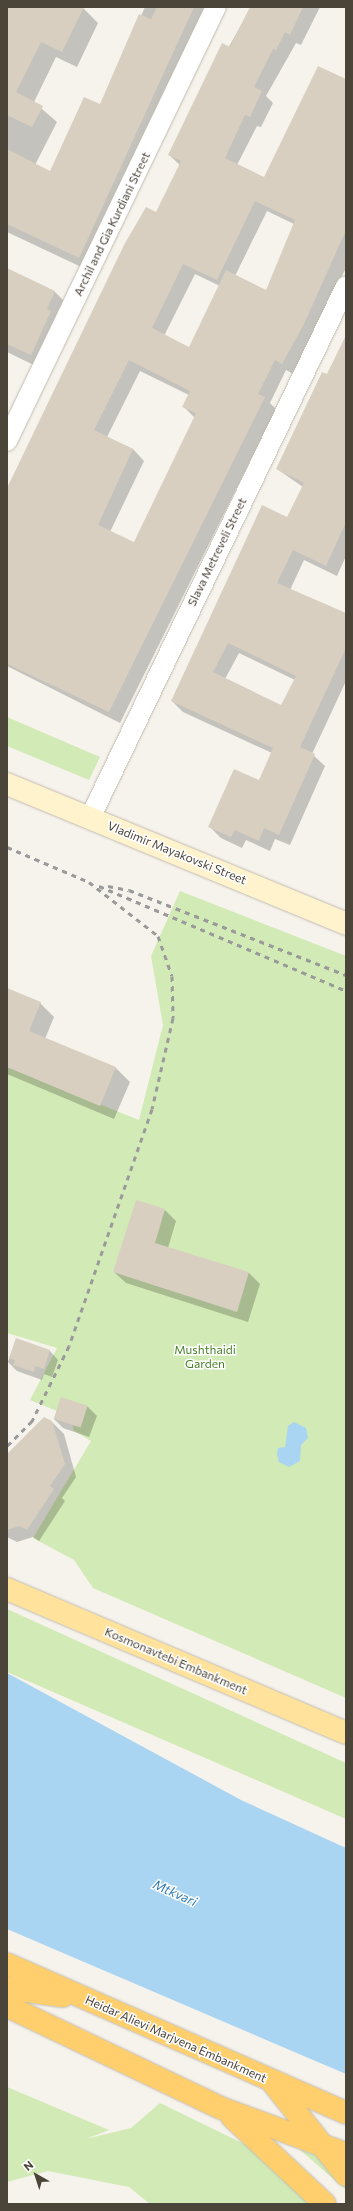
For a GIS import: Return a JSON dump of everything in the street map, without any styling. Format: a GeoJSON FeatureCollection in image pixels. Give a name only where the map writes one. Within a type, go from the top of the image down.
{"type":"FeatureCollection","features":[{"type":"Feature","properties":{"kind":"highway","name":"Heidar Alievi Marjvena Embankment"},"geometry":{"type":"LineString","coordinates":[[7,1964],[346,2113]]}},
{"type":"Feature","properties":{"kind":"highway"},"geometry":{"type":"LineString","coordinates":[[7,1988],[87,2000]]}},
{"type":"Feature","properties":{"kind":"highway"},"geometry":{"type":"LineString","coordinates":[[7,2006],[221,2108],[346,2154]]}},
{"type":"Feature","properties":{"kind":"highway"},"geometry":{"type":"LineString","coordinates":[[271,2081],[346,2174]]}},
{"type":"Feature","properties":{"kind":"highway"},"geometry":{"type":"LineString","coordinates":[[221,2108],[325,2204]]}},
{"type":"Feature","properties":{"kind":"main road","name":"Kosmonavtebi Embankment"},"geometry":{"type":"LineString","coordinates":[[7,1589],[346,1733]]}},
{"type":"Feature","properties":{"kind":"street","name":"Archil and Gia Kurdiani Street"},"geometry":{"type":"LineString","coordinates":[[7,441],[216,7]]}},
{"type":"Feature","properties":{"kind":"street","name":"Slava Metreveli Street"},"geometry":{"type":"LineString","coordinates":[[90,818],[346,286]]}},
{"type":"Feature","properties":{"kind":"street","name":"Vladimir Mayakovski Street"},"geometry":{"type":"LineString","coordinates":[[7,784],[346,924]]}},
{"type":"Feature","properties":{"kind":"street"},"geometry":{"type":"LineString","coordinates":[[7,2019],[42,2022]]}},
{"type":"Feature","properties":{"kind":"green space"},"geometry":{"type":"Polygon","coordinates":[[[7,717],[100,757],[89,780],[7,746],[7,717]]]}},
{"type":"Feature","properties":{"kind":"green space","name":"Mushthaidi Garden"},"geometry":{"type":"Polygon","coordinates":[[[180,891],[346,956],[346,1698],[93,1588],[74,1560],[33,1538],[91,1441],[73,1430],[74,1418],[30,1400],[57,1348],[7,1333],[7,1067],[139,1120],[163,1025],[151,956],[180,891]]]}},
{"type":"Feature","properties":{"kind":"green space"},"geometry":{"type":"Polygon","coordinates":[[[7,1609],[346,1763],[346,1819],[7,1672],[7,1609]]]}},
{"type":"Feature","properties":{"kind":"green space"},"geometry":{"type":"Polygon","coordinates":[[[7,2087],[109,2130],[86,2139],[131,2128],[160,2103],[271,2157],[331,2204],[150,2204],[129,2187],[48,2171],[7,2182],[7,2087]]]}},
{"type":"Feature","properties":{"kind":"green space"},"geometry":{"type":"Polygon","coordinates":[[[299,2149],[324,2158],[346,2181],[346,2190],[299,2149]]]}},
{"type":"Feature","properties":{"kind":"water"},"geometry":{"type":"Polygon","coordinates":[[[294,1422],[306,1428],[308,1438],[301,1445],[300,1461],[289,1467],[279,1462],[277,1454],[278,1448],[285,1447],[288,1426],[294,1422]]]}},
{"type":"Feature","properties":{"kind":"water","name":"Mtkvari"},"geometry":{"type":"Polygon","coordinates":[[[7,1673],[241,1800],[346,1848],[346,2074],[7,1929],[7,1673]]]}},
{"type":"Feature","properties":{"kind":"building"},"geometry":{"type":"Polygon","coordinates":[[[7,7],[84,7],[62,52],[41,42],[16,92],[43,106],[32,127],[7,115],[7,7]]]}},
{"type":"Feature","properties":{"kind":"building"},"geometry":{"type":"Polygon","coordinates":[[[157,7],[194,7],[79,258],[7,224],[7,149],[50,171],[84,97],[100,104],[139,14],[151,19],[157,7]]]}},
{"type":"Feature","properties":{"kind":"building"},"geometry":{"type":"Polygon","coordinates":[[[250,7],[303,7],[290,35],[285,32],[276,50],[273,49],[254,87],[262,91],[250,117],[245,115],[225,158],[264,177],[318,66],[346,79],[346,230],[304,324],[282,364],[275,360],[258,394],[265,397],[109,712],[7,664],[7,488],[124,245],[146,207],[156,212],[181,161],[168,155],[222,43],[230,47],[250,7]],[[255,201],[217,280],[183,264],[152,328],[189,347],[226,270],[266,290],[295,220],[255,201]],[[129,360],[94,430],[133,449],[98,525],[134,542],[196,413],[182,407],[190,391],[129,360]]]}},
{"type":"Feature","properties":{"kind":"building"},"geometry":{"type":"Polygon","coordinates":[[[7,268],[55,291],[47,309],[51,311],[31,355],[7,344],[7,268]]]}},
{"type":"Feature","properties":{"kind":"building"},"geometry":{"type":"Polygon","coordinates":[[[346,335],[346,522],[326,566],[293,550],[277,583],[346,613],[346,648],[300,747],[315,754],[279,835],[264,828],[259,841],[235,830],[231,837],[208,827],[234,769],[259,780],[273,748],[171,701],[262,505],[287,517],[304,483],[276,469],[322,372],[327,374],[346,335]],[[228,643],[213,672],[281,705],[296,676],[228,643]]]}},
{"type":"Feature","properties":{"kind":"building"},"geometry":{"type":"Polygon","coordinates":[[[7,988],[41,1002],[29,1031],[116,1067],[100,1106],[7,1067],[7,988]]]}},
{"type":"Feature","properties":{"kind":"building"},"geometry":{"type":"Polygon","coordinates":[[[136,1200],[165,1209],[155,1243],[249,1272],[237,1312],[113,1272],[136,1200]]]}},
{"type":"Feature","properties":{"kind":"building"},"geometry":{"type":"Polygon","coordinates":[[[16,1338],[50,1350],[44,1369],[35,1366],[34,1372],[13,1365],[15,1360],[9,1358],[16,1338]]]}},
{"type":"Feature","properties":{"kind":"building"},"geometry":{"type":"Polygon","coordinates":[[[61,1397],[88,1406],[81,1428],[54,1419],[61,1397]]]}},
{"type":"Feature","properties":{"kind":"building"},"geometry":{"type":"Polygon","coordinates":[[[44,1417],[52,1421],[65,1464],[50,1486],[54,1489],[27,1530],[20,1526],[7,1530],[7,1454],[44,1417]]]}},
{"type":"Feature","properties":{"kind":"railway"},"geometry":{"type":"LineString","coordinates":[[7,847],[89,882],[158,936],[172,976],[173,1018],[152,1109],[69,1346],[32,1421],[7,1446]]}},
{"type":"Feature","properties":{"kind":"railway"},"geometry":{"type":"LineString","coordinates":[[99,886],[346,991]]}},
{"type":"Feature","properties":{"kind":"railway"},"geometry":{"type":"LineString","coordinates":[[108,886],[129,890],[346,975]]}}]}
